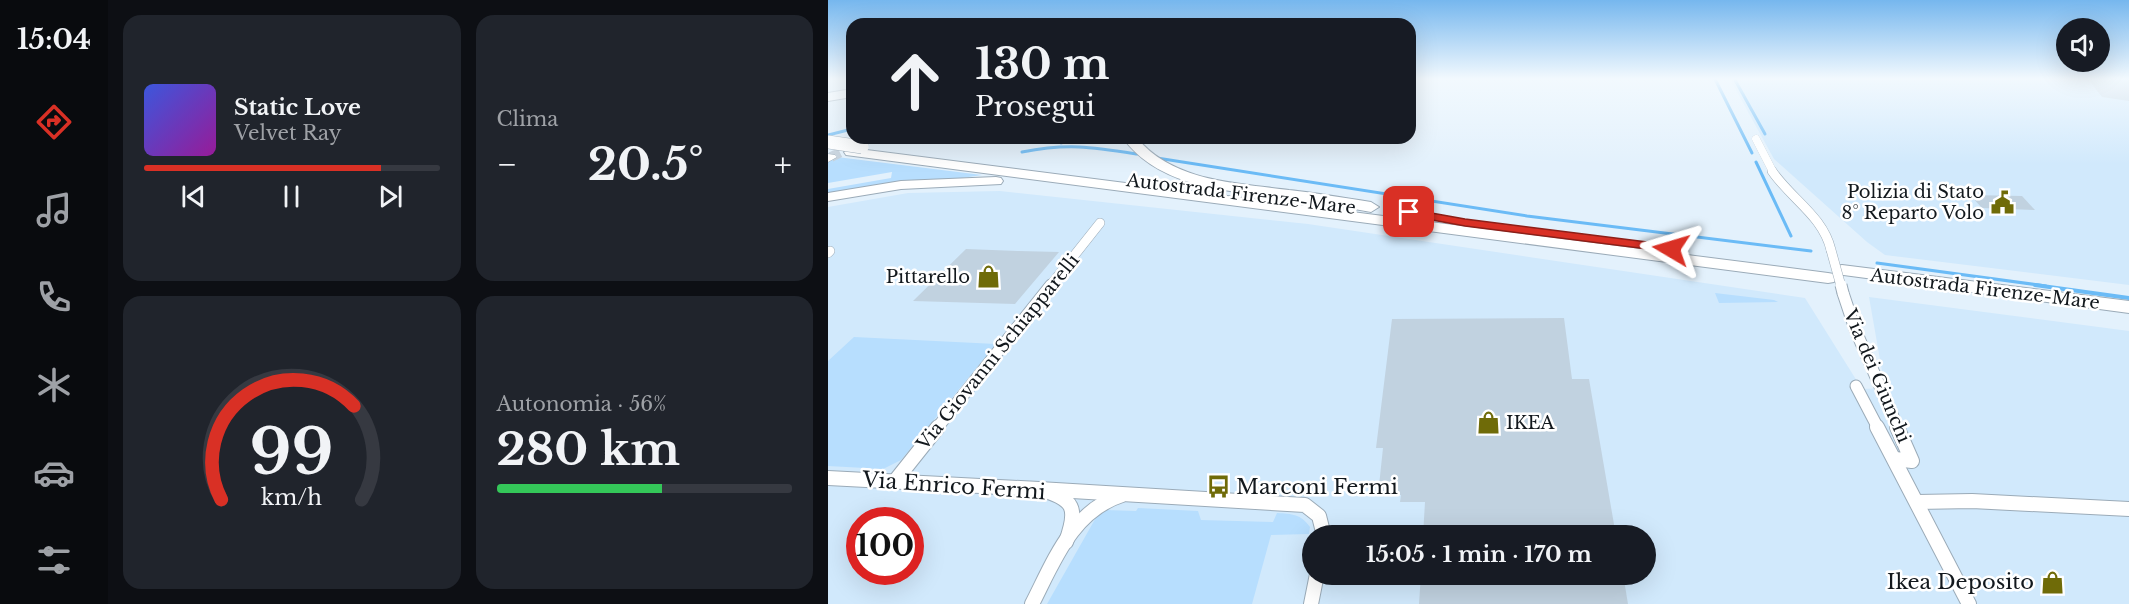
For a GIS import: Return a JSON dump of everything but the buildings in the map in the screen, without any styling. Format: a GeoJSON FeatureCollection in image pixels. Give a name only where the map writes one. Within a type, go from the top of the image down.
{"type":"FeatureCollection","features":[{"type":"Feature","properties":{"kind":"highway","name":"Autostrada Firenze-Mare"},"geometry":{"type":"LineString","coordinates":[[828,142],[857,150],[1224,200],[2129,316]]}},
{"type":"Feature","properties":{"kind":"highway"},"geometry":{"type":"LineString","coordinates":[[1135,144],[1159,164],[1202,180],[1465,222]]}},
{"type":"Feature","properties":{"kind":"highway","name":"Autostrada Firenze-Mare"},"geometry":{"type":"LineString","coordinates":[[829,155],[857,150],[1465,222],[1838,278],[2129,307]]}},
{"type":"Feature","properties":{"kind":"highway"},"geometry":{"type":"LineString","coordinates":[[828,197],[902,185],[964,181],[1025,183],[1224,200]]}},
{"type":"Feature","properties":{"kind":"street","name":"Via dei Giunchi"},"geometry":{"type":"LineString","coordinates":[[1756,139],[1780,182],[1822,225],[1830,238],[1838,278],[1855,329],[1912,461],[1895,459]]}},
{"type":"Feature","properties":{"kind":"street","name":"Via Giovanni Schiapparelli"},"geometry":{"type":"LineString","coordinates":[[895,481],[1100,224]]}},
{"type":"Feature","properties":{"kind":"street"},"geometry":{"type":"LineString","coordinates":[[1856,386],[1895,459]]}},
{"type":"Feature","properties":{"kind":"street","name":"Via dei Giunchi"},"geometry":{"type":"LineString","coordinates":[[1895,459],[1969,604]]}},
{"type":"Feature","properties":{"kind":"street","name":"Via Enrico Fermi"},"geometry":{"type":"LineString","coordinates":[[828,477],[1039,489],[1065,496],[1074,507],[1074,518],[1066,542]]}},
{"type":"Feature","properties":{"kind":"street"},"geometry":{"type":"LineString","coordinates":[[1039,489],[1305,505],[1313,510],[1323,525]]}},
{"type":"Feature","properties":{"kind":"street"},"geometry":{"type":"LineString","coordinates":[[1032,604],[1066,542],[1093,507],[1110,498],[1129,494]]}},
{"type":"Feature","properties":{"kind":"street"},"geometry":{"type":"LineString","coordinates":[[1917,502],[1972,501],[2129,509]]}},
{"type":"Feature","properties":{"kind":"street"},"geometry":{"type":"LineString","coordinates":[[1311,604],[1315,585]]}},
{"type":"Feature","properties":{"kind":"shaded area"},"geometry":{"type":"Polygon","coordinates":[[[1746,107],[2129,107],[2129,285],[1885,255],[1867,242],[1774,159],[1746,107]]]}},
{"type":"Feature","properties":{"kind":"shaded area"},"geometry":{"type":"Polygon","coordinates":[[[837,157],[982,175],[916,181],[828,195],[828,189],[891,178],[892,172],[828,183],[828,162],[837,157]]]}},
{"type":"Feature","properties":{"kind":"shaded area"},"geometry":{"type":"Polygon","coordinates":[[[1000,191],[1308,224],[1805,298],[1862,389],[1885,388],[1869,297],[2129,331],[2129,604],[828,604],[828,207],[908,193],[1000,191]]]}},
{"type":"Feature","properties":{"kind":"shaded area"},"geometry":{"type":"Polygon","coordinates":[[[1715,293],[1774,300],[1778,302],[1719,303],[1715,293]]]}},
{"type":"Feature","properties":{"kind":"shaded area"},"geometry":{"type":"Polygon","coordinates":[[[854,337],[996,344],[901,460],[883,469],[828,466],[828,361],[854,337]]]}},
{"type":"Feature","properties":{"kind":"shaded area"},"geometry":{"type":"Polygon","coordinates":[[[1138,508],[1198,511],[1201,520],[1273,522],[1277,513],[1300,517],[1308,525],[1302,525],[1302,534],[1271,535],[1252,604],[1047,604],[1098,514],[1105,510],[1136,511],[1138,508]]]}},
{"type":"Feature","properties":{"kind":"waterway"},"geometry":{"type":"LineString","coordinates":[[1729,107],[1752,153]]}},
{"type":"Feature","properties":{"kind":"waterway"},"geometry":{"type":"LineString","coordinates":[[1750,107],[1765,134]]}},
{"type":"Feature","properties":{"kind":"waterway"},"geometry":{"type":"LineString","coordinates":[[828,135],[846,130]]}},
{"type":"Feature","properties":{"kind":"waterway"},"geometry":{"type":"LineString","coordinates":[[1022,152],[1080,147],[1137,154]]}},
{"type":"Feature","properties":{"kind":"waterway"},"geometry":{"type":"LineString","coordinates":[[1157,158],[1527,216],[1811,251]]}},
{"type":"Feature","properties":{"kind":"waterway"},"geometry":{"type":"LineString","coordinates":[[1756,162],[1791,236]]}},
{"type":"Feature","properties":{"kind":"waterway"},"geometry":{"type":"LineString","coordinates":[[1877,263],[2046,286]]}},
{"type":"Feature","properties":{"kind":"waterway"},"geometry":{"type":"LineString","coordinates":[[2035,285],[2129,298]]}},
{"type":"Feature","properties":{"kind":"tunnel"},"geometry":{"type":"LineString","coordinates":[[831,157],[858,144]]}},
{"type":"Feature","properties":{"kind":"place","name":"Polizia di Stato 8° Reparto Volo"},"geometry":{"type":"Point","coordinates":[2002,202]}},
{"type":"Feature","properties":{"kind":"place","name":"Pittarello"},"geometry":{"type":"Point","coordinates":[988,277]}},
{"type":"Feature","properties":{"kind":"place","name":"IKEA"},"geometry":{"type":"Point","coordinates":[1488,423]}},
{"type":"Feature","properties":{"kind":"place","name":"Marconi Fermi"},"geometry":{"type":"Point","coordinates":[1218,487]}},
{"type":"Feature","properties":{"kind":"place","name":"Ikea Deposito"},"geometry":{"type":"Point","coordinates":[2052,582]}},
{"type":"Feature","properties":{"kind":"route"},"geometry":{"type":"LineString","coordinates":[[1409,212],[1465,222],[1671,249]]}}]}
